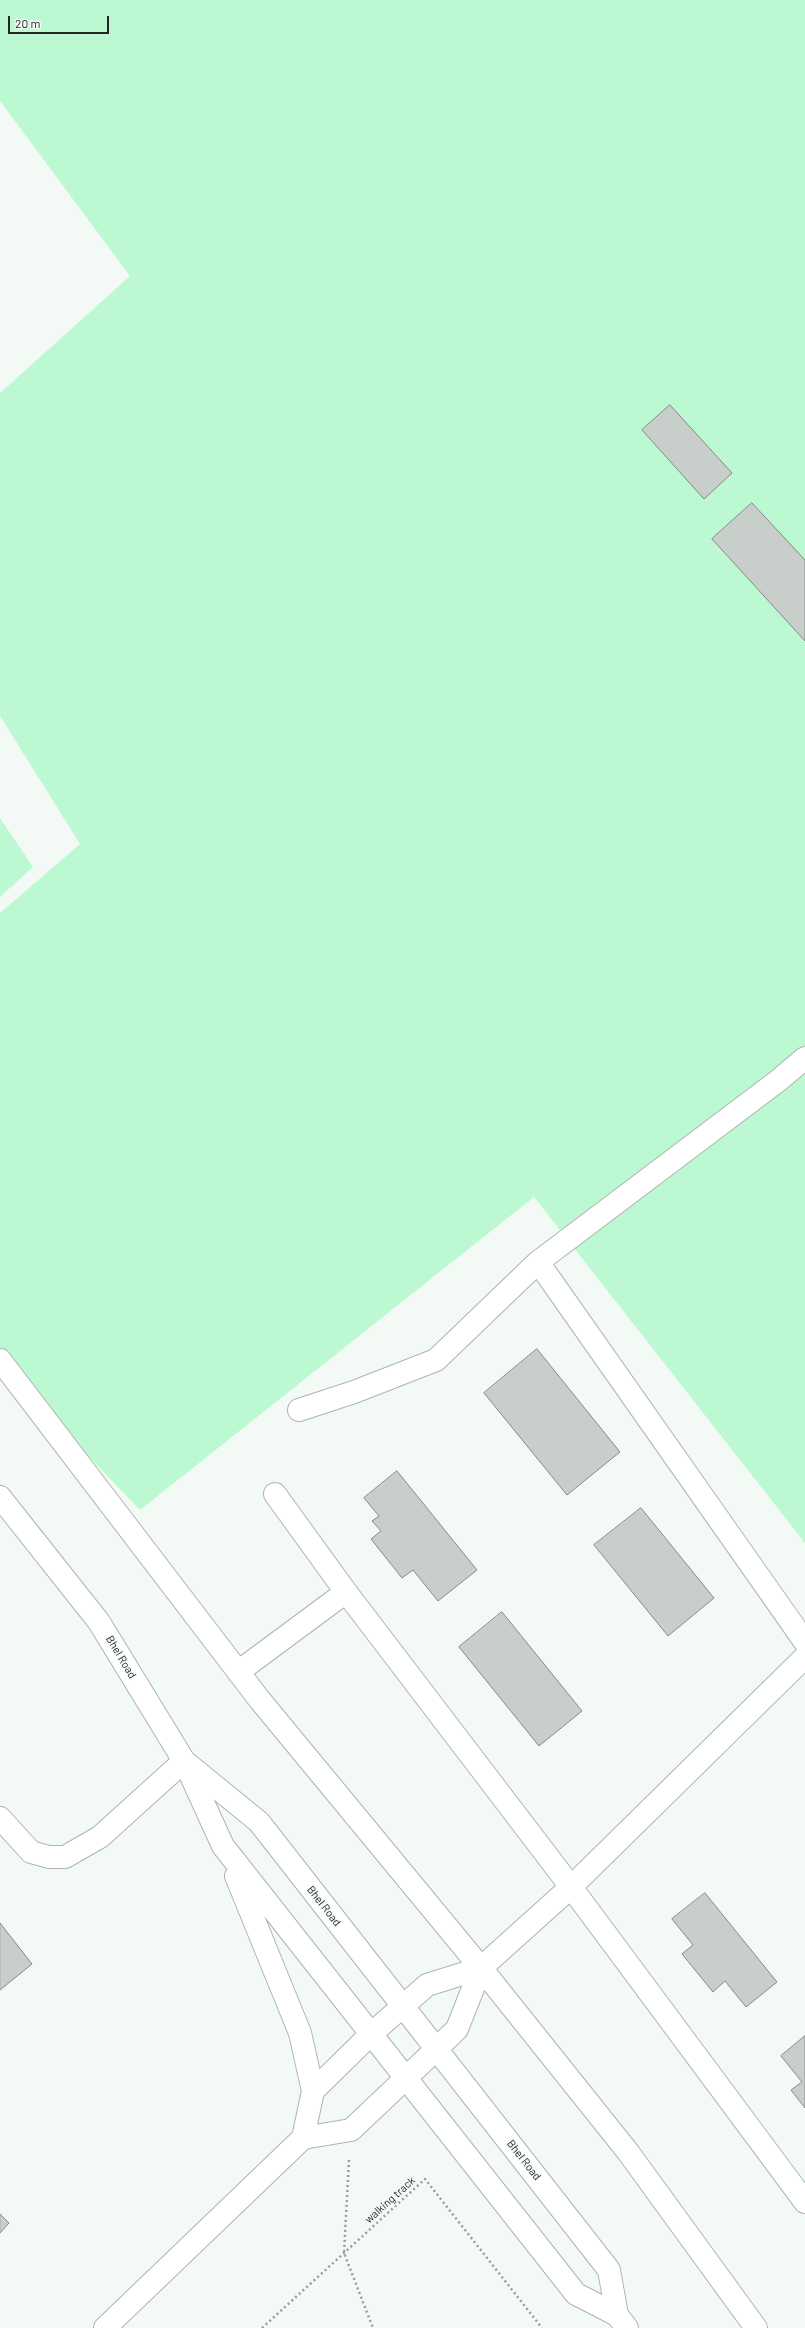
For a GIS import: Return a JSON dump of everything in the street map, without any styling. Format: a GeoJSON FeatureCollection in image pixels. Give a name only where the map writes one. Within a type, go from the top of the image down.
{"type":"FeatureCollection","features":[{"type":"Feature","properties":{"kind":"street"},"geometry":{"type":"LineString","coordinates":[[299,1410],[354,1392],[436,1360],[538,1262],[779,1080],[805,1058]]}},
{"type":"Feature","properties":{"kind":"street"},"geometry":{"type":"LineString","coordinates":[[538,1262],[805,1642]]}},
{"type":"Feature","properties":{"kind":"street"},"geometry":{"type":"LineString","coordinates":[[0,1360],[238,1672],[481,1968],[628,2152],[756,2328]]}},
{"type":"Feature","properties":{"kind":"street"},"geometry":{"type":"LineString","coordinates":[[275,1494],[346,1592],[571,1887],[805,2202]]}},
{"type":"Feature","properties":{"kind":"street","name":"Bhel Road"},"geometry":{"type":"LineString","coordinates":[[0,1497],[99,1622],[184,1761],[259,1822],[402,2007],[437,2048],[609,2270],[622,2321]]}},
{"type":"Feature","properties":{"kind":"street"},"geometry":{"type":"LineString","coordinates":[[238,1672],[346,1592]]}},
{"type":"Feature","properties":{"kind":"street"},"geometry":{"type":"LineString","coordinates":[[313,2090],[371,2034],[427,1985],[481,1968],[571,1887],[805,1656]]}},
{"type":"Feature","properties":{"kind":"street"},"geometry":{"type":"LineString","coordinates":[[0,1818],[31,1852],[49,1857],[66,1857],[100,1837],[184,1761],[245,1894],[300,2033],[313,2090],[303,2138]]}},
{"type":"Feature","properties":{"kind":"street"},"geometry":{"type":"LineString","coordinates":[[223,1846],[576,2294],[622,2321]]}},
{"type":"Feature","properties":{"kind":"street"},"geometry":{"type":"LineString","coordinates":[[105,2328],[303,2138],[351,2130],[406,2078],[457,2029],[481,1968]]}},
{"type":"Feature","properties":{"kind":"path"},"geometry":{"type":"LineString","coordinates":[[351,2130],[344,2252],[373,2328]]}},
{"type":"Feature","properties":{"kind":"path","name":"walking track"},"geometry":{"type":"LineString","coordinates":[[262,2328],[425,2179],[542,2328]]}},
{"type":"Feature","properties":{"kind":"green space"},"geometry":{"type":"Polygon","coordinates":[[[0,0],[805,0],[805,1543],[534,1197],[140,1510],[0,1364],[0,913],[80,844],[0,716],[0,393],[130,276],[0,101],[0,0]]]}},
{"type":"Feature","properties":{"kind":"green space"},"geometry":{"type":"Polygon","coordinates":[[[0,818],[33,867],[0,897],[0,818]]]}},
{"type":"Feature","properties":{"kind":"building"},"geometry":{"type":"Polygon","coordinates":[[[670,405],[732,473],[704,499],[642,430],[670,405]]]}},
{"type":"Feature","properties":{"kind":"building"},"geometry":{"type":"Polygon","coordinates":[[[752,503],[805,560],[805,641],[712,539],[752,503]]]}},
{"type":"Feature","properties":{"kind":"building"},"geometry":{"type":"Polygon","coordinates":[[[537,1349],[620,1452],[567,1495],[484,1393],[537,1349]]]}},
{"type":"Feature","properties":{"kind":"building"},"geometry":{"type":"Polygon","coordinates":[[[397,1471],[477,1570],[438,1601],[413,1570],[402,1578],[371,1539],[381,1531],[372,1521],[379,1516],[364,1498],[397,1471]]]}},
{"type":"Feature","properties":{"kind":"building"},"geometry":{"type":"Polygon","coordinates":[[[641,1508],[714,1598],[668,1636],[594,1545],[641,1508]]]}},
{"type":"Feature","properties":{"kind":"building"},"geometry":{"type":"Polygon","coordinates":[[[502,1612],[582,1711],[539,1746],[459,1647],[502,1612]]]}},
{"type":"Feature","properties":{"kind":"building"},"geometry":{"type":"Polygon","coordinates":[[[705,1893],[777,1982],[746,2007],[725,1981],[713,1992],[682,1954],[693,1945],[672,1919],[705,1893]]]}},
{"type":"Feature","properties":{"kind":"building"},"geometry":{"type":"Polygon","coordinates":[[[0,1923],[32,1964],[0,1990],[0,1923]]]}},
{"type":"Feature","properties":{"kind":"building"},"geometry":{"type":"Polygon","coordinates":[[[805,2036],[805,2108],[791,2090],[802,2082],[781,2056],[805,2036]]]}},
{"type":"Feature","properties":{"kind":"building"},"geometry":{"type":"Polygon","coordinates":[[[0,2214],[9,2223],[0,2233],[0,2214]]]}}]}
